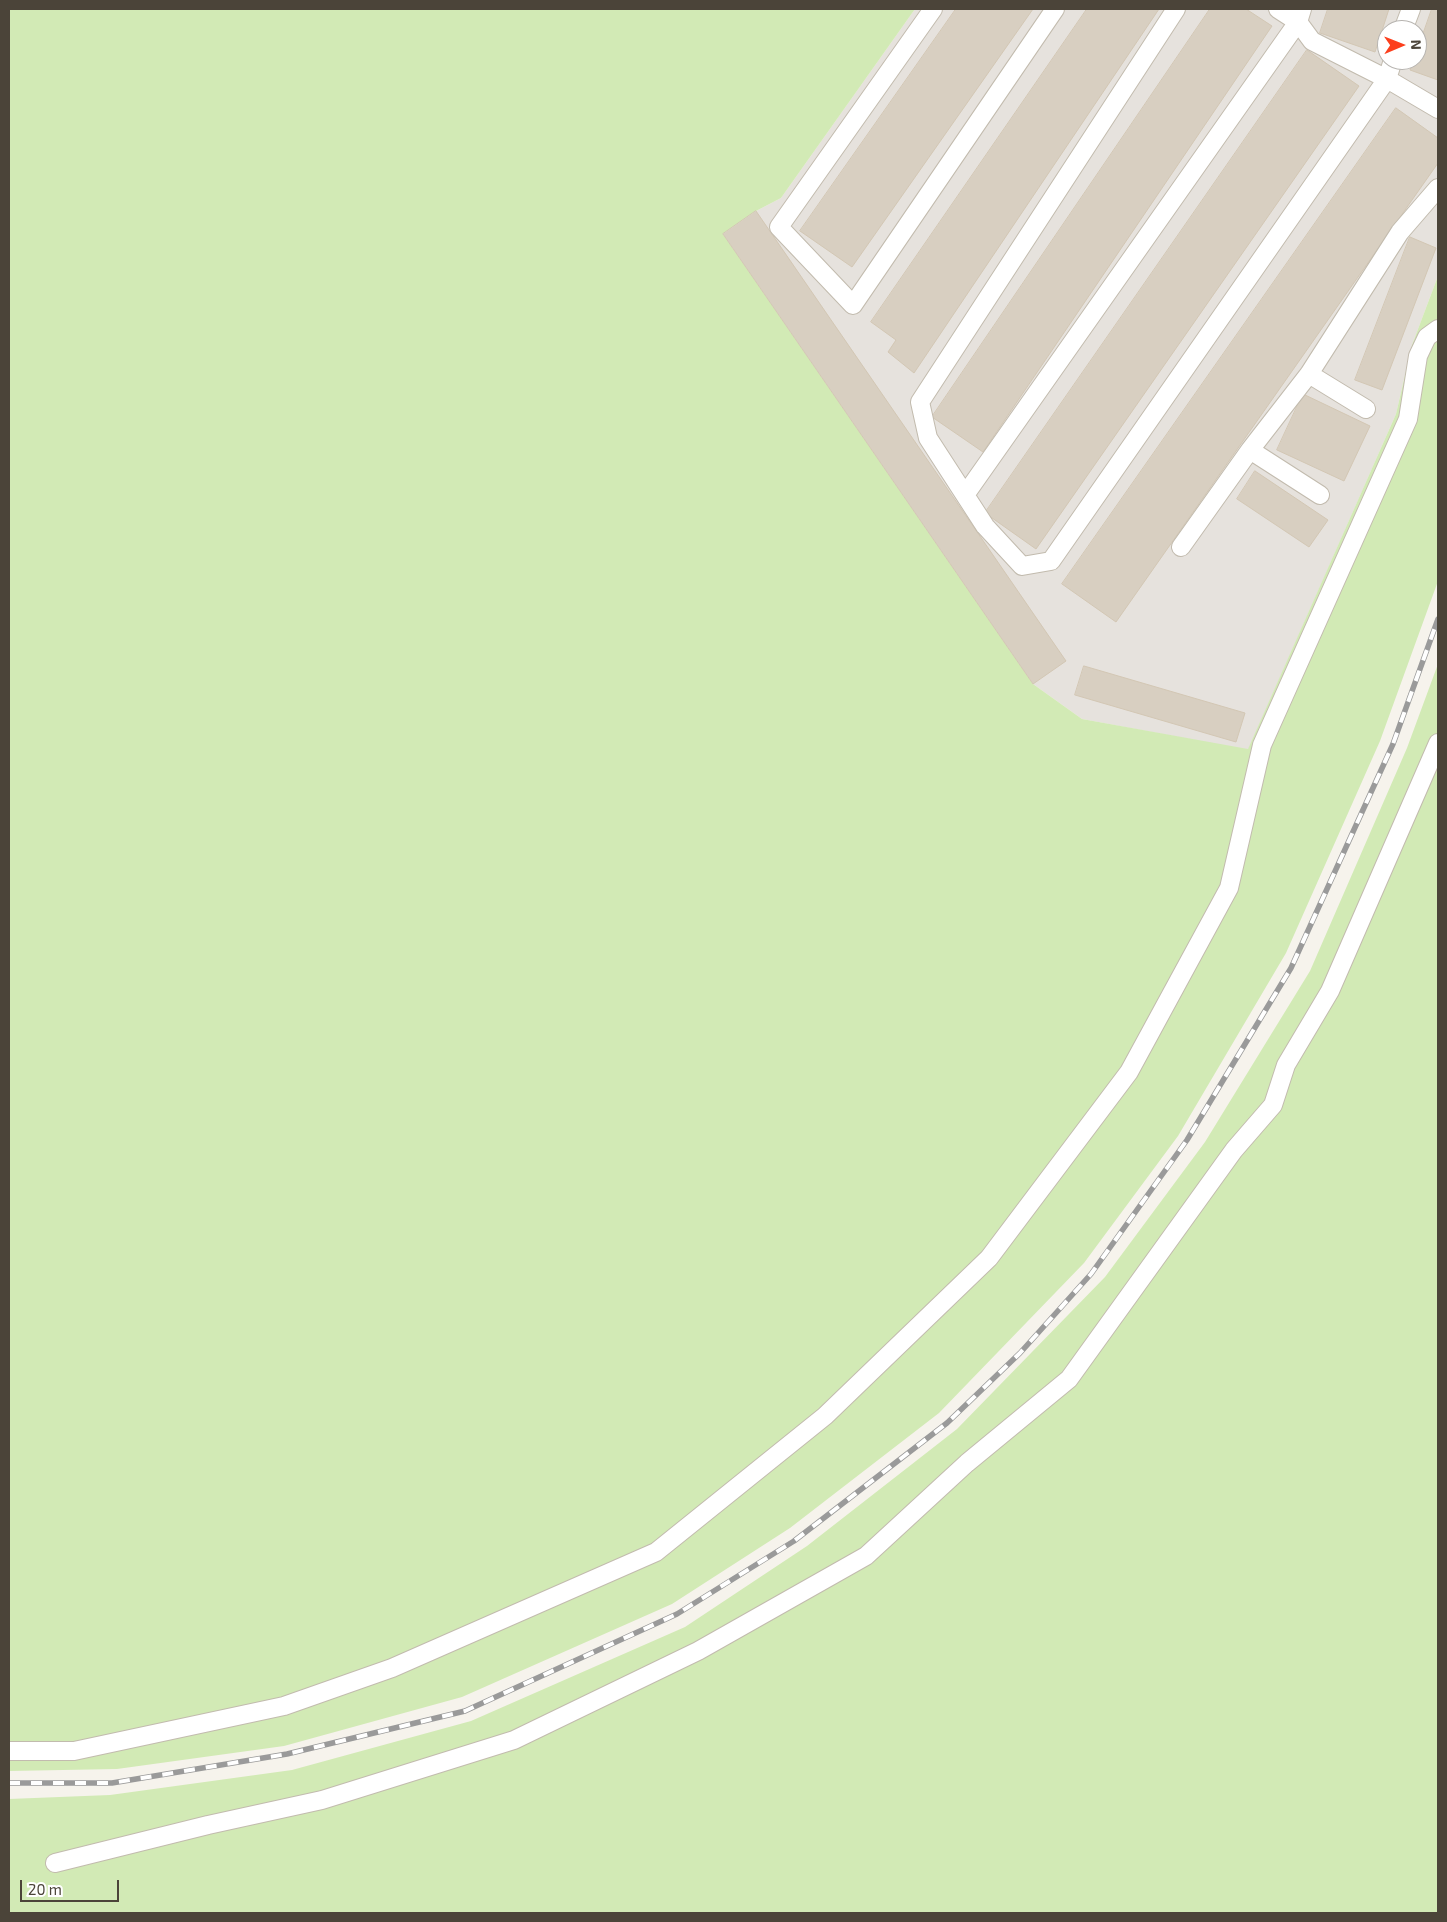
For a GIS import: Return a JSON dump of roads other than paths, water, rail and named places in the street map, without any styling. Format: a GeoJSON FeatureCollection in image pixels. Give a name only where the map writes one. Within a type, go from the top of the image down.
{"type":"FeatureCollection","features":[{"type":"Feature","properties":{"kind":"lane"},"geometry":{"type":"LineString","coordinates":[[933,9],[779,227],[854,306],[1055,9]]}},
{"type":"Feature","properties":{"kind":"lane"},"geometry":{"type":"LineString","coordinates":[[1176,9],[920,402],[928,438],[985,526],[1022,566],[1051,561],[1386,79],[1389,70]]}},
{"type":"Feature","properties":{"kind":"lane"},"geometry":{"type":"LineString","coordinates":[[1278,9],[1300,15],[1312,41],[1386,79],[1438,109]]}},
{"type":"Feature","properties":{"kind":"lane"},"geometry":{"type":"LineString","coordinates":[[965,495],[1300,15]]}},
{"type":"Feature","properties":{"kind":"lane"},"geometry":{"type":"LineString","coordinates":[[1180,547],[1250,450],[1309,374],[1400,232],[1438,188]]}},
{"type":"Feature","properties":{"kind":"lane"},"geometry":{"type":"LineString","coordinates":[[9,1751],[74,1751],[284,1706],[392,1668],[656,1552],[825,1416],[989,1258],[1129,1072],[1229,888],[1262,745],[1408,419],[1418,356],[1426,337],[1438,329]]}},
{"type":"Feature","properties":{"kind":"lane"},"geometry":{"type":"LineString","coordinates":[[1309,374],[1366,409]]}},
{"type":"Feature","properties":{"kind":"lane"},"geometry":{"type":"LineString","coordinates":[[1250,450],[1320,495]]}},
{"type":"Feature","properties":{"kind":"lane"},"geometry":{"type":"LineString","coordinates":[[55,1863],[208,1825],[322,1800],[514,1740],[698,1651],[866,1556],[967,1462],[1069,1379],[1234,1150],[1273,1104],[1286,1065],[1330,991],[1438,743]]}},
{"type":"Feature","properties":{"kind":"railway"},"geometry":{"type":"LineString","coordinates":[[9,1783],[112,1783],[287,1754],[465,1711],[677,1614],[794,1541],[947,1423],[1020,1353],[1091,1274],[1187,1140],[1291,968],[1393,744],[1438,619]]}}]}
